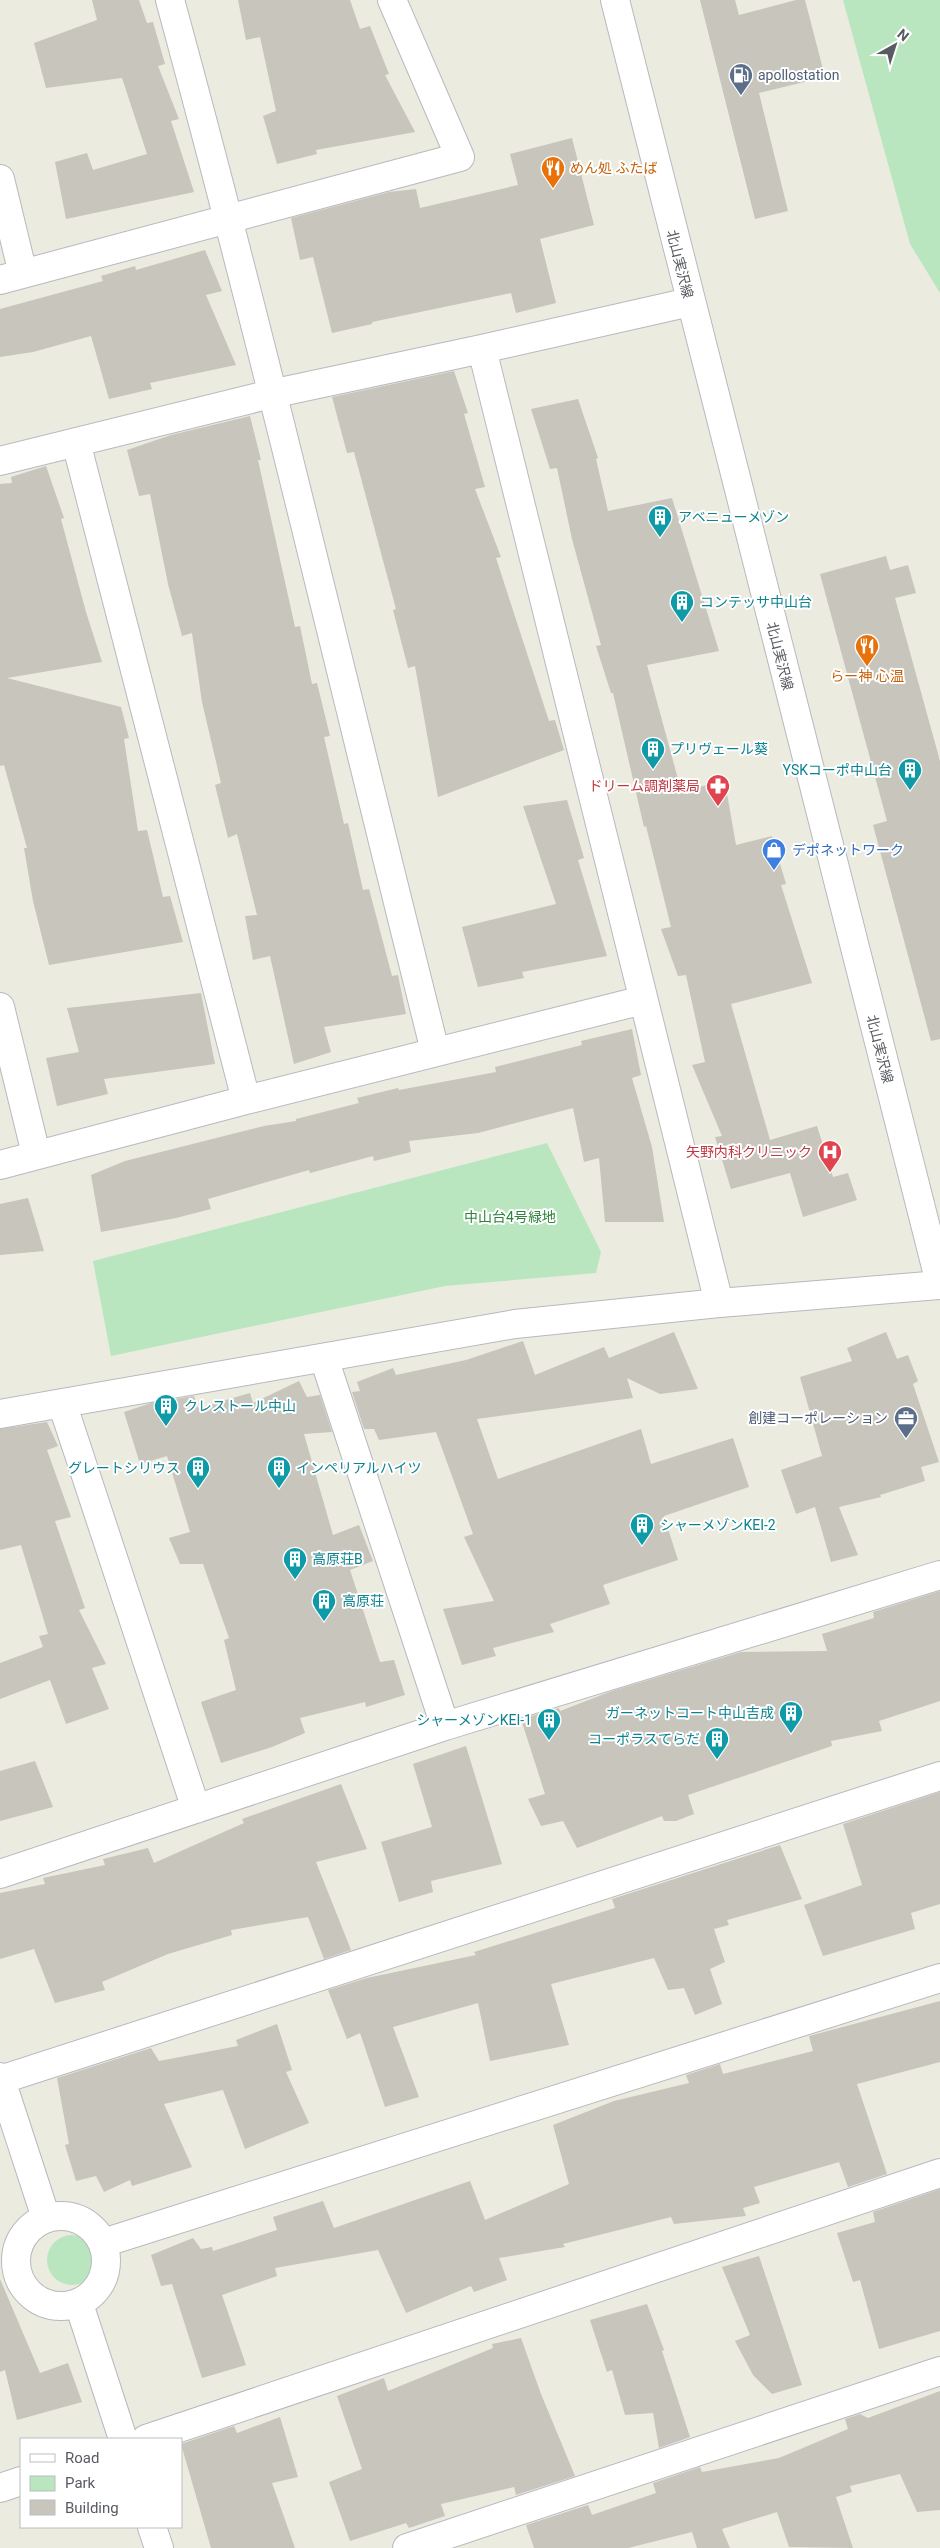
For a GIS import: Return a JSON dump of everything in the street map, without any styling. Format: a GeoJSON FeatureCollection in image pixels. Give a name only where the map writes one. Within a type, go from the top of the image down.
{"type":"FeatureCollection","features":[{"type":"Feature","properties":{"kind":"street"},"geometry":{"type":"LineString","coordinates":[[170,0],[230,220],[271,394],[435,1052]]}},
{"type":"Feature","properties":{"kind":"street"},"geometry":{"type":"LineString","coordinates":[[0,179],[12,277],[460,157],[392,0]]}},
{"type":"Feature","properties":{"kind":"street","name":"北山実沢線"},"geometry":{"type":"LineString","coordinates":[[615,0],[940,1284]]}},
{"type":"Feature","properties":{"kind":"street"},"geometry":{"type":"LineString","coordinates":[[0,461],[271,394],[690,302]]}},
{"type":"Feature","properties":{"kind":"street"},"geometry":{"type":"LineString","coordinates":[[482,349],[719,1303]]}},
{"type":"Feature","properties":{"kind":"street"},"geometry":{"type":"LineString","coordinates":[[76,442],[246,1100]]}},
{"type":"Feature","properties":{"kind":"street"},"geometry":{"type":"LineString","coordinates":[[0,1165],[246,1100],[644,1000]]}},
{"type":"Feature","properties":{"kind":"street"},"geometry":{"type":"LineString","coordinates":[[0,1007],[36,1154]]}},
{"type":"Feature","properties":{"kind":"street"},"geometry":{"type":"LineString","coordinates":[[0,1414],[515,1324],[719,1303],[940,1284]]}},
{"type":"Feature","properties":{"kind":"street"},"geometry":{"type":"LineString","coordinates":[[324,1358],[445,1726]]}},
{"type":"Feature","properties":{"kind":"street"},"geometry":{"type":"LineString","coordinates":[[62,1403],[196,1809]]}},
{"type":"Feature","properties":{"kind":"street"},"geometry":{"type":"LineString","coordinates":[[0,1874],[445,1726],[940,1575]]}},
{"type":"Feature","properties":{"kind":"street"},"geometry":{"type":"LineString","coordinates":[[46,2218],[0,2079],[940,1776]]}},
{"type":"Feature","properties":{"kind":"street"},"geometry":{"type":"LineString","coordinates":[[103,2243],[940,1978]]}},
{"type":"Feature","properties":{"kind":"street"},"geometry":{"type":"LineString","coordinates":[[149,2438],[940,2173]]}},
{"type":"Feature","properties":{"kind":"street"},"geometry":{"type":"LineString","coordinates":[[46,2218],[73,2218],[85,2222],[103,2243],[107,2257],[106,2271],[101,2285],[91,2296],[79,2304],[53,2306],[40,2302],[11,2287],[16,2272],[18,2245],[25,2234],[46,2218]]}},
{"type":"Feature","properties":{"kind":"street"},"geometry":{"type":"LineString","coordinates":[[79,2304],[123,2438]]}},
{"type":"Feature","properties":{"kind":"street"},"geometry":{"type":"LineString","coordinates":[[421,2546],[940,2371]]}},
{"type":"Feature","properties":{"kind":"street"},"geometry":{"type":"LineString","coordinates":[[0,2488],[20,2481]]}},
{"type":"Feature","properties":{"kind":"street"},"geometry":{"type":"LineString","coordinates":[[152,2528],[159,2548]]}},
{"type":"Feature","properties":{"kind":"green space"},"geometry":{"type":"Polygon","coordinates":[[[843,0],[940,0],[940,293],[910,244],[843,0]]]}},
{"type":"Feature","properties":{"kind":"green space","name":"中山台4号緑地"},"geometry":{"type":"Polygon","coordinates":[[[547,1143],[601,1252],[596,1273],[445,1286],[111,1356],[93,1261],[547,1143]]]}},
{"type":"Feature","properties":{"kind":"green space"},"geometry":{"type":"Polygon","coordinates":[[[67,2235],[77,2235],[90,2242],[97,2255],[97,2265],[90,2278],[77,2285],[67,2285],[58,2281],[51,2274],[47,2265],[47,2255],[51,2246],[58,2239],[67,2235]]]}},
{"type":"Feature","properties":{"kind":"building"},"geometry":{"type":"Polygon","coordinates":[[[92,0],[139,0],[147,23],[153,22],[165,64],[158,66],[179,119],[171,121],[194,192],[66,219],[55,162],[87,153],[93,170],[147,154],[122,78],[46,88],[34,43],[97,20],[92,0]]]}},
{"type":"Feature","properties":{"kind":"building"},"geometry":{"type":"Polygon","coordinates":[[[238,0],[350,0],[360,29],[370,26],[389,74],[385,75],[415,132],[316,150],[317,154],[277,164],[263,116],[276,111],[260,37],[246,40],[238,0]]]}},
{"type":"Feature","properties":{"kind":"building"},"geometry":{"type":"Polygon","coordinates":[[[700,0],[735,0],[739,15],[796,0],[805,0],[825,77],[759,93],[788,211],[755,219],[700,0]]]}},
{"type":"Feature","properties":{"kind":"building"},"geometry":{"type":"Polygon","coordinates":[[[572,138],[594,225],[540,239],[556,303],[516,313],[511,293],[372,322],[372,324],[332,333],[313,257],[300,260],[291,218],[389,192],[416,189],[420,208],[518,185],[510,154],[572,138]]]}},
{"type":"Feature","properties":{"kind":"building"},"geometry":{"type":"Polygon","coordinates":[[[205,250],[222,291],[206,295],[236,365],[150,383],[152,389],[109,399],[91,336],[33,352],[0,357],[0,309],[103,281],[101,276],[135,266],[136,270],[205,250]]]}},
{"type":"Feature","properties":{"kind":"building"},"geometry":{"type":"Polygon","coordinates":[[[454,371],[468,413],[464,414],[485,487],[475,489],[501,557],[496,558],[549,721],[555,720],[564,750],[438,797],[415,666],[408,668],[393,610],[396,609],[354,452],[347,453],[332,397],[454,371]]]}},
{"type":"Feature","properties":{"kind":"building"},"geometry":{"type":"Polygon","coordinates":[[[578,399],[598,458],[596,459],[608,511],[672,498],[719,651],[647,665],[681,790],[725,782],[736,845],[772,836],[786,884],[781,885],[812,983],[731,1004],[770,1140],[817,1126],[833,1177],[848,1173],[857,1200],[803,1217],[790,1173],[731,1189],[715,1137],[722,1136],[692,1065],[705,1062],[686,975],[678,976],[661,929],[671,927],[646,826],[644,827],[613,693],[611,693],[596,646],[601,645],[572,539],[557,468],[550,469],[531,409],[578,399]]]}},
{"type":"Feature","properties":{"kind":"building"},"geometry":{"type":"Polygon","coordinates":[[[250,416],[261,460],[258,460],[295,627],[300,626],[312,684],[317,683],[330,736],[324,737],[344,824],[348,823],[363,890],[369,889],[392,976],[398,975],[406,1014],[324,1027],[331,1052],[294,1064],[270,956],[253,960],[245,916],[257,915],[237,834],[228,838],[215,785],[221,783],[202,702],[192,633],[182,636],[168,584],[150,494],[139,496],[127,450],[171,435],[250,416]]]}},
{"type":"Feature","properties":{"kind":"building"},"geometry":{"type":"Polygon","coordinates":[[[46,466],[64,518],[61,519],[86,612],[102,662],[7,678],[121,707],[129,738],[124,739],[138,831],[147,830],[163,897],[170,896],[183,942],[49,965],[33,901],[24,848],[27,848],[4,765],[0,766],[0,484],[12,483],[11,477],[46,466]]]}},
{"type":"Feature","properties":{"kind":"building","name":"YSKコーポ中山台"},"geometry":{"type":"Polygon","coordinates":[[[886,556],[890,570],[908,565],[916,593],[895,598],[940,761],[940,1039],[931,1041],[873,825],[887,821],[820,574],[886,556]]]}},
{"type":"Feature","properties":{"kind":"building"},"geometry":{"type":"Polygon","coordinates":[[[567,800],[584,858],[578,860],[607,956],[522,972],[524,978],[478,987],[462,927],[556,904],[523,806],[567,800]]]}},
{"type":"Feature","properties":{"kind":"building"},"geometry":{"type":"Polygon","coordinates":[[[201,993],[215,1064],[104,1079],[108,1094],[57,1106],[46,1058],[79,1052],[67,1008],[201,993]]]}},
{"type":"Feature","properties":{"kind":"building"},"geometry":{"type":"Polygon","coordinates":[[[632,1029],[641,1075],[632,1078],[652,1147],[664,1222],[605,1222],[599,1158],[584,1162],[573,1108],[478,1133],[409,1141],[411,1152],[374,1161],[373,1156],[310,1173],[309,1170],[208,1199],[211,1209],[176,1218],[101,1232],[91,1175],[125,1161],[264,1126],[296,1121],[296,1119],[359,1103],[357,1098],[398,1088],[399,1090],[496,1072],[495,1067],[582,1045],[581,1041],[632,1029]]]}},
{"type":"Feature","properties":{"kind":"building"},"geometry":{"type":"Polygon","coordinates":[[[28,1198],[44,1251],[0,1255],[0,1204],[28,1198]]]}},
{"type":"Feature","properties":{"kind":"building"},"geometry":{"type":"Polygon","coordinates":[[[674,1332],[698,1389],[660,1394],[627,1378],[633,1398],[477,1419],[498,1479],[641,1429],[651,1464],[733,1438],[749,1487],[664,1516],[678,1560],[603,1585],[610,1604],[550,1624],[554,1632],[493,1648],[496,1656],[462,1665],[443,1609],[494,1601],[464,1537],[473,1534],[436,1432],[379,1440],[374,1429],[364,1429],[352,1392],[360,1391],[357,1382],[393,1368],[396,1375],[466,1360],[523,1341],[535,1375],[604,1347],[609,1358],[674,1332]]]}},
{"type":"Feature","properties":{"kind":"building"},"geometry":{"type":"Polygon","coordinates":[[[886,1332],[897,1359],[908,1355],[918,1381],[913,1384],[939,1462],[921,1467],[925,1481],[880,1495],[881,1497],[839,1507],[858,1555],[831,1562],[815,1507],[796,1514],[781,1470],[822,1456],[800,1377],[852,1361],[847,1348],[886,1332]]]}},
{"type":"Feature","properties":{"kind":"building"},"geometry":{"type":"Polygon","coordinates":[[[299,1381],[307,1397],[320,1395],[332,1432],[304,1434],[333,1535],[359,1525],[373,1561],[350,1570],[380,1662],[394,1660],[405,1695],[366,1707],[365,1702],[300,1718],[305,1733],[272,1747],[221,1763],[201,1702],[236,1690],[224,1640],[229,1638],[203,1564],[180,1564],[169,1538],[190,1532],[167,1456],[140,1464],[124,1412],[151,1403],[194,1396],[198,1408],[250,1393],[253,1403],[299,1381]]]}},
{"type":"Feature","properties":{"kind":"building"},"geometry":{"type":"Polygon","coordinates":[[[47,1422],[58,1446],[47,1450],[71,1517],[55,1521],[85,1608],[79,1610],[106,1664],[92,1668],[109,1709],[66,1724],[50,1680],[0,1699],[0,1663],[43,1647],[39,1636],[48,1634],[21,1545],[0,1550],[0,1429],[47,1422]]]}},
{"type":"Feature","properties":{"kind":"building"},"geometry":{"type":"Polygon","coordinates":[[[940,1591],[940,1701],[879,1721],[882,1731],[831,1741],[832,1746],[688,1795],[694,1814],[676,1821],[664,1821],[662,1816],[577,1848],[563,1821],[541,1826],[528,1799],[545,1794],[521,1719],[559,1708],[560,1711],[612,1691],[741,1652],[827,1651],[822,1634],[874,1618],[873,1612],[940,1591]]]}},
{"type":"Feature","properties":{"kind":"building"},"geometry":{"type":"Polygon","coordinates":[[[466,1746],[502,1864],[431,1881],[433,1892],[399,1902],[381,1842],[432,1827],[413,1764],[466,1746]]]}},
{"type":"Feature","properties":{"kind":"building"},"geometry":{"type":"Polygon","coordinates":[[[35,1761],[53,1807],[0,1821],[0,1771],[35,1761]]]}},
{"type":"Feature","properties":{"kind":"building"},"geometry":{"type":"Polygon","coordinates":[[[341,1784],[367,1849],[316,1862],[351,1950],[324,1959],[308,1917],[231,1930],[232,1935],[168,1954],[102,1982],[105,1990],[55,2003],[34,1949],[0,1959],[0,1893],[45,1884],[43,1878],[105,1865],[103,1859],[148,1848],[154,1863],[244,1823],[242,1819],[341,1784]]]}},
{"type":"Feature","properties":{"kind":"building"},"geometry":{"type":"Polygon","coordinates":[[[940,1792],[940,1904],[911,1913],[915,1929],[823,1956],[804,1905],[862,1885],[843,1824],[940,1792]]]}},
{"type":"Feature","properties":{"kind":"building"},"geometry":{"type":"Polygon","coordinates":[[[780,1845],[802,1899],[727,1920],[729,1925],[714,1929],[725,1962],[710,1969],[722,2004],[695,2015],[684,1988],[668,1990],[654,1958],[551,1984],[569,2045],[490,2061],[478,2003],[393,2027],[419,2097],[385,2107],[360,2033],[347,2039],[328,1990],[367,1978],[476,1955],[474,1952],[615,1908],[612,1899],[780,1845]]]}},
{"type":"Feature","properties":{"kind":"building"},"geometry":{"type":"Polygon","coordinates":[[[940,2001],[940,2062],[857,2084],[887,2174],[848,2187],[839,2162],[754,2187],[760,2203],[743,2208],[746,2216],[674,2224],[671,2217],[563,2244],[565,2247],[499,2258],[507,2280],[474,2292],[471,2286],[406,2313],[378,2250],[275,2268],[277,2276],[222,2295],[246,2365],[202,2378],[172,2284],[161,2286],[151,2255],[193,2238],[201,2249],[212,2247],[213,2251],[277,2230],[273,2217],[323,2201],[334,2228],[470,2181],[485,2220],[569,2184],[553,2125],[614,2101],[689,2083],[686,2075],[720,2064],[723,2074],[813,2051],[809,2036],[940,2001]]]}},
{"type":"Feature","properties":{"kind":"building"},"geometry":{"type":"Polygon","coordinates":[[[277,2024],[292,2070],[286,2072],[309,2123],[245,2149],[223,2090],[164,2104],[192,2167],[132,2186],[130,2180],[104,2192],[96,2176],[76,2181],[65,2145],[69,2144],[57,2078],[151,2048],[159,2061],[238,2046],[236,2040],[277,2024]]]}},
{"type":"Feature","properties":{"kind":"building"},"geometry":{"type":"Polygon","coordinates":[[[940,2189],[940,2331],[879,2349],[860,2280],[853,2282],[837,2233],[875,2222],[873,2212],[940,2189]]]}},
{"type":"Feature","properties":{"kind":"building"},"geometry":{"type":"Polygon","coordinates":[[[759,2256],[802,2385],[772,2394],[753,2375],[735,2341],[750,2335],[722,2267],[759,2256]]]}},
{"type":"Feature","properties":{"kind":"building"},"geometry":{"type":"Polygon","coordinates":[[[0,2279],[40,2373],[68,2363],[82,2402],[17,2420],[5,2370],[0,2372],[0,2279]]]}},
{"type":"Feature","properties":{"kind":"building"},"geometry":{"type":"Polygon","coordinates":[[[647,2304],[664,2350],[662,2351],[690,2437],[659,2448],[653,2413],[625,2415],[612,2370],[607,2372],[590,2320],[647,2304]]]}},
{"type":"Feature","properties":{"kind":"building"},"geometry":{"type":"Polygon","coordinates":[[[521,2338],[541,2394],[575,2476],[516,2495],[514,2487],[441,2504],[445,2516],[409,2528],[406,2523],[350,2541],[329,2482],[362,2469],[337,2396],[384,2378],[388,2391],[493,2348],[492,2344],[521,2338]]]}},
{"type":"Feature","properties":{"kind":"building"},"geometry":{"type":"Polygon","coordinates":[[[940,2391],[940,2510],[917,2512],[900,2474],[850,2486],[852,2492],[836,2497],[853,2548],[789,2547],[777,2512],[722,2529],[730,2548],[697,2548],[692,2532],[628,2548],[534,2548],[526,2525],[588,2505],[592,2515],[656,2493],[653,2483],[700,2467],[702,2472],[779,2458],[848,2429],[845,2419],[860,2414],[868,2418],[940,2391]]]}},
{"type":"Feature","properties":{"kind":"building"},"geometry":{"type":"Polygon","coordinates":[[[280,2417],[298,2477],[272,2483],[295,2548],[211,2548],[182,2444],[234,2426],[237,2433],[280,2417]]]}},
{"type":"Feature","properties":{"kind":"place","name":"apollostation"},"geometry":{"type":"Point","coordinates":[741,96]}},
{"type":"Feature","properties":{"kind":"place","name":"めん処 ふたば"},"geometry":{"type":"Point","coordinates":[553,189]}},
{"type":"Feature","properties":{"kind":"place","name":"アベニューメゾン"},"geometry":{"type":"Point","coordinates":[660,538]}},
{"type":"Feature","properties":{"kind":"place","name":"コンテッサ中山台"},"geometry":{"type":"Point","coordinates":[682,623]}},
{"type":"Feature","properties":{"kind":"place","name":"らー神 心温"},"geometry":{"type":"Point","coordinates":[867,667]}},
{"type":"Feature","properties":{"kind":"place","name":"プリヴェール葵"},"geometry":{"type":"Point","coordinates":[653,770]}},
{"type":"Feature","properties":{"kind":"place","name":"YSKコーポ中山台"},"geometry":{"type":"Point","coordinates":[910,791]}},
{"type":"Feature","properties":{"kind":"place","name":"ドリーム調剤薬局"},"geometry":{"type":"Point","coordinates":[718,807]}},
{"type":"Feature","properties":{"kind":"place","name":"デポネットワーク"},"geometry":{"type":"Point","coordinates":[774,871]}},
{"type":"Feature","properties":{"kind":"place","name":"矢野内科クリニック"},"geometry":{"type":"Point","coordinates":[830,1173]}},
{"type":"Feature","properties":{"kind":"place","name":"クレストール中山"},"geometry":{"type":"Point","coordinates":[166,1427]}},
{"type":"Feature","properties":{"kind":"place","name":"創建コーポレーション"},"geometry":{"type":"Point","coordinates":[906,1439]}},
{"type":"Feature","properties":{"kind":"place","name":"グレートシリウス"},"geometry":{"type":"Point","coordinates":[198,1489]}},
{"type":"Feature","properties":{"kind":"place","name":"インペリアルハイツ"},"geometry":{"type":"Point","coordinates":[279,1489]}},
{"type":"Feature","properties":{"kind":"place","name":"シャーメゾンKEI-2"},"geometry":{"type":"Point","coordinates":[642,1546]}},
{"type":"Feature","properties":{"kind":"place","name":"高原荘B"},"geometry":{"type":"Point","coordinates":[295,1580]}},
{"type":"Feature","properties":{"kind":"place","name":"高原荘"},"geometry":{"type":"Point","coordinates":[324,1622]}},
{"type":"Feature","properties":{"kind":"place","name":"ガーネットコート中山吉成"},"geometry":{"type":"Point","coordinates":[791,1734]}},
{"type":"Feature","properties":{"kind":"place","name":"シャーメゾンKEI-1"},"geometry":{"type":"Point","coordinates":[549,1741]}},
{"type":"Feature","properties":{"kind":"place","name":"コーポラスてらだ"},"geometry":{"type":"Point","coordinates":[717,1760]}}]}
